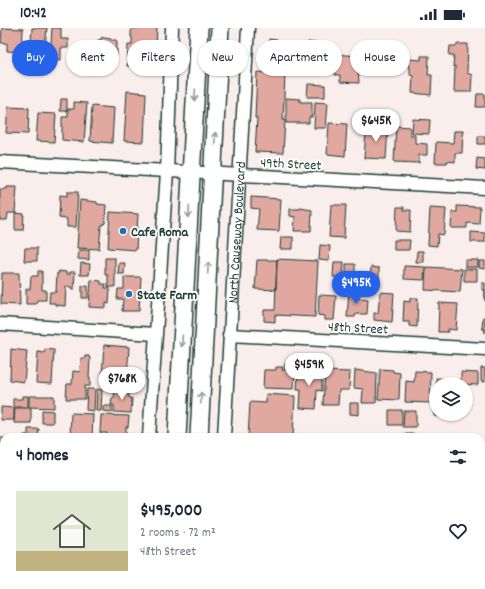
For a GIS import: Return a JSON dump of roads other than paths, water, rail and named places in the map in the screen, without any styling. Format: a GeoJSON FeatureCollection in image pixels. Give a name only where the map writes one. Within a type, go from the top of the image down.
{"type":"FeatureCollection","features":[{"type":"Feature","properties":{"kind":"highway"},"geometry":{"type":"LineString","coordinates":[[177,433],[199,28]]}},
{"type":"Feature","properties":{"kind":"highway","name":"North Causeway Boulevard"},"geometry":{"type":"LineString","coordinates":[[199,433],[220,28]]}},
{"type":"Feature","properties":{"kind":"street"},"geometry":{"type":"LineString","coordinates":[[149,433],[166,172],[172,28]]}},
{"type":"Feature","properties":{"kind":"street","name":"North Causeway Boulevard"},"geometry":{"type":"LineString","coordinates":[[224,433],[248,28]]}},
{"type":"Feature","properties":{"kind":"street","name":"49th Street"},"geometry":{"type":"LineString","coordinates":[[0,162],[485,188]]}},
{"type":"Feature","properties":{"kind":"street"},"geometry":{"type":"LineString","coordinates":[[0,324],[155,334]]}},
{"type":"Feature","properties":{"kind":"street","name":"48th Street"},"geometry":{"type":"LineString","coordinates":[[229,335],[485,348]]}},
{"type":"Feature","properties":{"kind":"place","name":"Cafe Roma"},"geometry":{"type":"Point","coordinates":[123,231]}},
{"type":"Feature","properties":{"kind":"place","name":"State Farm"},"geometry":{"type":"Point","coordinates":[129,294]}}]}
